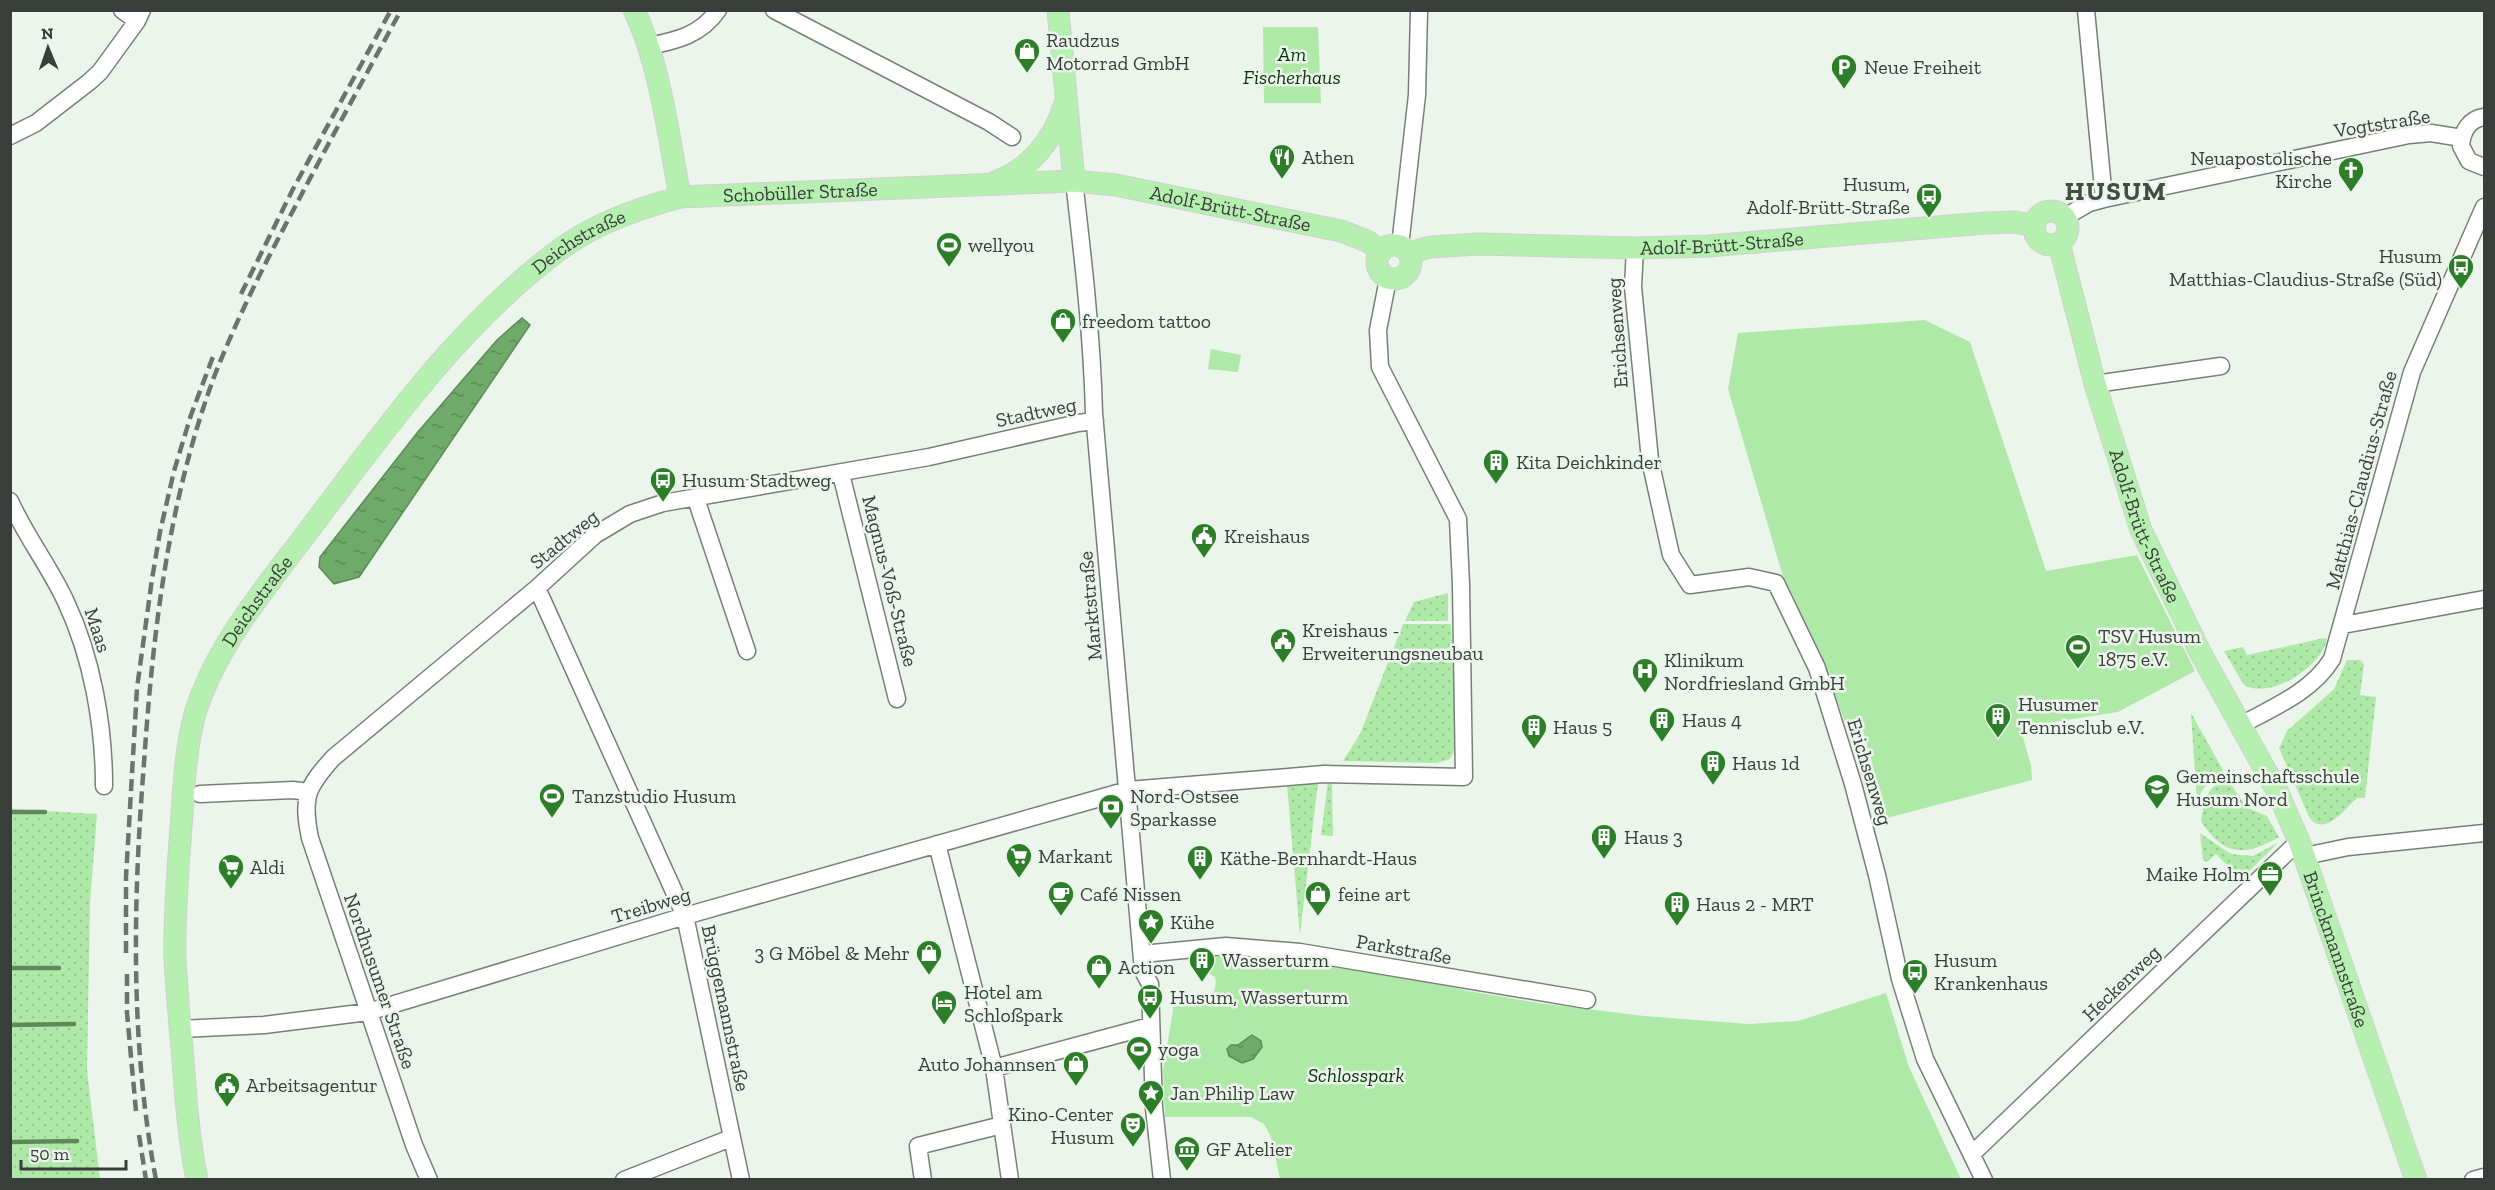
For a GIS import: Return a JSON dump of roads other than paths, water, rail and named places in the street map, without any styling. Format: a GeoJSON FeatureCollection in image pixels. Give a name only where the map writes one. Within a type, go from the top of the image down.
{"type":"FeatureCollection","features":[{"type":"Feature","properties":{"kind":"main road"},"geometry":{"type":"LineString","coordinates":[[634,10],[648,45],[680,197]]}},
{"type":"Feature","properties":{"kind":"main road"},"geometry":{"type":"LineString","coordinates":[[1058,10],[1074,181]]}},
{"type":"Feature","properties":{"kind":"main road"},"geometry":{"type":"LineString","coordinates":[[986,185],[1016,172],[1047,142],[1058,125],[1066,97]]}},
{"type":"Feature","properties":{"kind":"main road","name":"Adolf-Brütt-Straße"},"geometry":{"type":"LineString","coordinates":[[1074,181],[1116,184],[1341,231],[1397,250],[1479,244],[1635,248],[1757,243],[1985,223],[2015,222],[2035,226]]}},
{"type":"Feature","properties":{"kind":"main road","name":"Schobüller Straße"},"geometry":{"type":"LineString","coordinates":[[680,197],[1074,181]]}},
{"type":"Feature","properties":{"kind":"main road","name":"Deichstraße"},"geometry":{"type":"LineString","coordinates":[[197,1179],[189,1141],[175,957],[177,886],[186,768],[196,713],[214,667],[277,574],[367,454],[413,395],[479,321],[550,256],[591,229],[630,212],[680,197]]}},
{"type":"Feature","properties":{"kind":"main road"},"geometry":{"type":"LineString","coordinates":[[2059,243],[2052,245],[2039,240],[2035,226],[2038,218],[2044,213],[2052,211],[2065,217]]}},
{"type":"Feature","properties":{"kind":"main road","name":"Adolf-Brütt-Straße"},"geometry":{"type":"LineString","coordinates":[[2065,217],[2068,233],[2059,243],[2095,384],[2141,530],[2239,726]]}},
{"type":"Feature","properties":{"kind":"main road"},"geometry":{"type":"LineString","coordinates":[[1397,250],[1411,269],[1404,277],[1388,279],[1381,274],[1377,266],[1378,255],[1397,250]]}},
{"type":"Feature","properties":{"kind":"main road","name":"Brinckmannstraße"},"geometry":{"type":"LineString","coordinates":[[2239,726],[2278,794],[2302,849],[2416,1179]]}},
{"type":"Feature","properties":{"kind":"street"},"geometry":{"type":"LineString","coordinates":[[10,136],[36,123],[100,72],[140,16],[122,10]]}},
{"type":"Feature","properties":{"kind":"street"},"geometry":{"type":"LineString","coordinates":[[648,45],[675,41],[698,31],[718,10]]}},
{"type":"Feature","properties":{"kind":"street"},"geometry":{"type":"LineString","coordinates":[[774,10],[989,122],[1012,137]]}},
{"type":"Feature","properties":{"kind":"street"},"geometry":{"type":"LineString","coordinates":[[1397,250],[1416,95],[1419,10]]}},
{"type":"Feature","properties":{"kind":"street"},"geometry":{"type":"LineString","coordinates":[[2086,10],[2104,199]]}},
{"type":"Feature","properties":{"kind":"street"},"geometry":{"type":"LineString","coordinates":[[2484,117],[2471,123],[2462,138],[2464,153],[2469,161],[2484,167]]}},
{"type":"Feature","properties":{"kind":"street","name":"Vogtstraße"},"geometry":{"type":"LineString","coordinates":[[2065,217],[2104,199],[2409,135],[2431,133],[2462,138]]}},
{"type":"Feature","properties":{"kind":"street","name":"Marktstraße"},"geometry":{"type":"LineString","coordinates":[[1074,181],[1086,274],[1095,421],[1143,971],[1150,984],[1154,1108],[1162,1179]]}},
{"type":"Feature","properties":{"kind":"street","name":"Matthias-Claudius-Straße"},"geometry":{"type":"LineString","coordinates":[[2239,726],[2305,689],[2317,679],[2332,659],[2412,372],[2484,207]]}},
{"type":"Feature","properties":{"kind":"street","name":"Erichsenweg"},"geometry":{"type":"LineString","coordinates":[[1635,248],[1633,287],[1642,396],[1650,460],[1671,555],[1690,585],[1749,577],[1776,583],[1817,668],[1853,784],[1877,875],[1900,979],[1925,1059],[1984,1179]]}},
{"type":"Feature","properties":{"kind":"street","name":"Treibweg"},"geometry":{"type":"LineString","coordinates":[[180,1029],[264,1025],[369,1012],[685,916],[1128,790],[1324,774],[1464,777],[1458,519],[1380,367],[1378,330],[1388,279]]}},
{"type":"Feature","properties":{"kind":"street"},"geometry":{"type":"LineString","coordinates":[[2095,384],[2221,366]]}},
{"type":"Feature","properties":{"kind":"street","name":"Stadtweg"},"geometry":{"type":"LineString","coordinates":[[308,792],[314,779],[333,758],[537,588],[595,535],[630,514],[663,503],[841,474],[1095,421]]}},
{"type":"Feature","properties":{"kind":"street","name":"Magnus-Voß-Straße"},"geometry":{"type":"LineString","coordinates":[[841,474],[897,699]]}},
{"type":"Feature","properties":{"kind":"street"},"geometry":{"type":"LineString","coordinates":[[696,499],[747,651]]}},
{"type":"Feature","properties":{"kind":"street","name":"Maas"},"geometry":{"type":"LineString","coordinates":[[10,501],[66,601],[81,643],[97,710],[104,763],[104,786]]}},
{"type":"Feature","properties":{"kind":"street","name":"Brüggemannstraße"},"geometry":{"type":"LineString","coordinates":[[537,588],[685,916],[741,1179]]}},
{"type":"Feature","properties":{"kind":"street"},"geometry":{"type":"LineString","coordinates":[[2343,625],[2484,599]]}},
{"type":"Feature","properties":{"kind":"street"},"geometry":{"type":"LineString","coordinates":[[200,794],[292,790],[308,792]]}},
{"type":"Feature","properties":{"kind":"street","name":"Nordhusumer Straße"},"geometry":{"type":"LineString","coordinates":[[308,792],[306,805],[310,838],[414,1144],[429,1179]]}},
{"type":"Feature","properties":{"kind":"street"},"geometry":{"type":"LineString","coordinates":[[2302,849],[2348,848],[2484,833]]}},
{"type":"Feature","properties":{"kind":"street"},"geometry":{"type":"LineString","coordinates":[[937,844],[994,1068],[1010,1179]]}},
{"type":"Feature","properties":{"kind":"street","name":"Heckenweg"},"geometry":{"type":"LineString","coordinates":[[1972,1154],[2302,849]]}},
{"type":"Feature","properties":{"kind":"street","name":"Parkstraße"},"geometry":{"type":"LineString","coordinates":[[1142,954],[1226,946],[1300,952],[1587,1000]]}},
{"type":"Feature","properties":{"kind":"street"},"geometry":{"type":"LineString","coordinates":[[994,1068],[1150,1026]]}},
{"type":"Feature","properties":{"kind":"street"},"geometry":{"type":"LineString","coordinates":[[922,1179],[918,1146],[1002,1125]]}},
{"type":"Feature","properties":{"kind":"street"},"geometry":{"type":"LineString","coordinates":[[624,1179],[731,1138]]}},
{"type":"Feature","properties":{"kind":"street"},"geometry":{"type":"LineString","coordinates":[[2473,1179],[2484,1177]]}},
{"type":"Feature","properties":{"kind":"water"},"geometry":{"type":"Polygon","coordinates":[[[522,318],[530,325],[359,577],[334,584],[319,567],[320,557],[417,433],[497,340],[522,318]]]}},
{"type":"Feature","properties":{"kind":"water"},"geometry":{"type":"Polygon","coordinates":[[[1252,1035],[1261,1041],[1262,1047],[1253,1059],[1242,1063],[1229,1056],[1227,1049],[1231,1045],[1238,1045],[1252,1035]]]}},
{"type":"Feature","properties":{"kind":"waterway"},"geometry":{"type":"LineString","coordinates":[[10,812],[45,812]]}},
{"type":"Feature","properties":{"kind":"waterway"},"geometry":{"type":"LineString","coordinates":[[10,968],[59,968]]}},
{"type":"Feature","properties":{"kind":"waterway"},"geometry":{"type":"LineString","coordinates":[[10,1025],[74,1024]]}},
{"type":"Feature","properties":{"kind":"waterway"},"geometry":{"type":"LineString","coordinates":[[10,1142],[77,1141]]}},
{"type":"Feature","properties":{"kind":"railway"},"geometry":{"type":"LineString","coordinates":[[241,294],[293,189],[391,10]]}},
{"type":"Feature","properties":{"kind":"railway"},"geometry":{"type":"LineString","coordinates":[[156,1180],[142,1076],[138,1024],[136,920],[140,815],[152,665],[174,519],[198,424],[232,333],[285,226],[401,10]]}},
{"type":"Feature","properties":{"kind":"railway"},"geometry":{"type":"LineString","coordinates":[[126,953],[126,877],[137,688],[152,579],[174,471],[191,415],[214,354]]}},
{"type":"Feature","properties":{"kind":"railway"},"geometry":{"type":"LineString","coordinates":[[127,974],[127,1013],[136,1111]]}},
{"type":"Feature","properties":{"kind":"railway"},"geometry":{"type":"LineString","coordinates":[[139,1135],[146,1180]]}},
{"type":"Feature","properties":{"kind":"place","name":"Raudzus Motorrad GmbH"},"geometry":{"type":"Point","coordinates":[1027,74]}},
{"type":"Feature","properties":{"kind":"place","name":"Neue Freiheit"},"geometry":{"type":"Point","coordinates":[1844,90]}},
{"type":"Feature","properties":{"kind":"place","name":"Athen"},"geometry":{"type":"Point","coordinates":[1282,180]}},
{"type":"Feature","properties":{"kind":"place","name":"Neuapostolische Kirche"},"geometry":{"type":"Point","coordinates":[2351,193]}},
{"type":"Feature","properties":{"kind":"place","name":"Husum, Adolf-Brütt-Straße"},"geometry":{"type":"Point","coordinates":[1929,219]}},
{"type":"Feature","properties":{"kind":"place","name":"wellyou"},"geometry":{"type":"Point","coordinates":[949,268]}},
{"type":"Feature","properties":{"kind":"place","name":"Husum Matthias-Claudius-Straße (Süd)"},"geometry":{"type":"Point","coordinates":[2461,290]}},
{"type":"Feature","properties":{"kind":"place","name":"freedom tattoo"},"geometry":{"type":"Point","coordinates":[1063,344]}},
{"type":"Feature","properties":{"kind":"place","name":"Kita Deichkinder"},"geometry":{"type":"Point","coordinates":[1496,485]}},
{"type":"Feature","properties":{"kind":"place","name":"Husum Stadtweg"},"geometry":{"type":"Point","coordinates":[663,503]}},
{"type":"Feature","properties":{"kind":"place","name":"Kreishaus"},"geometry":{"type":"Point","coordinates":[1204,559]}},
{"type":"Feature","properties":{"kind":"place","name":"Kreishaus - Erweiterungsneubau"},"geometry":{"type":"Point","coordinates":[1283,664]}},
{"type":"Feature","properties":{"kind":"place","name":"TSV Husum 1875 e.V."},"geometry":{"type":"Point","coordinates":[2078,670]}},
{"type":"Feature","properties":{"kind":"place","name":"Klinikum Nordfriesland GmbH"},"geometry":{"type":"Point","coordinates":[1645,694]}},
{"type":"Feature","properties":{"kind":"place","name":"Husumer Tennisclub e.V."},"geometry":{"type":"Point","coordinates":[1998,739]}},
{"type":"Feature","properties":{"kind":"place","name":"Haus 4"},"geometry":{"type":"Point","coordinates":[1662,743]}},
{"type":"Feature","properties":{"kind":"place","name":"Haus 5"},"geometry":{"type":"Point","coordinates":[1534,750]}},
{"type":"Feature","properties":{"kind":"place","name":"Haus 1d"},"geometry":{"type":"Point","coordinates":[1713,786]}},
{"type":"Feature","properties":{"kind":"place","name":"Gemeinschaftsschule Husum Nord"},"geometry":{"type":"Point","coordinates":[2157,810]}},
{"type":"Feature","properties":{"kind":"place","name":"Tanzstudio Husum"},"geometry":{"type":"Point","coordinates":[552,819]}},
{"type":"Feature","properties":{"kind":"place","name":"Nord-Ostsee Sparkasse"},"geometry":{"type":"Point","coordinates":[1111,830]}},
{"type":"Feature","properties":{"kind":"place","name":"Haus 3"},"geometry":{"type":"Point","coordinates":[1604,860]}},
{"type":"Feature","properties":{"kind":"place","name":"Markant"},"geometry":{"type":"Point","coordinates":[1019,879]}},
{"type":"Feature","properties":{"kind":"place","name":"Käthe-Bernhardt-Haus"},"geometry":{"type":"Point","coordinates":[1200,881]}},
{"type":"Feature","properties":{"kind":"place","name":"Aldi"},"geometry":{"type":"Point","coordinates":[231,890]}},
{"type":"Feature","properties":{"kind":"place","name":"Maike Holm"},"geometry":{"type":"Point","coordinates":[2270,897]}},
{"type":"Feature","properties":{"kind":"place","name":"Café Nissen"},"geometry":{"type":"Point","coordinates":[1061,917]}},
{"type":"Feature","properties":{"kind":"place","name":"feine art"},"geometry":{"type":"Point","coordinates":[1318,917]}},
{"type":"Feature","properties":{"kind":"place","name":"Haus 2 - MRT"},"geometry":{"type":"Point","coordinates":[1677,927]}},
{"type":"Feature","properties":{"kind":"place","name":"Kühe"},"geometry":{"type":"Point","coordinates":[1151,945]}},
{"type":"Feature","properties":{"kind":"place","name":"3 G Möbel & Mehr"},"geometry":{"type":"Point","coordinates":[929,976]}},
{"type":"Feature","properties":{"kind":"place","name":"Wasserturm"},"geometry":{"type":"Point","coordinates":[1202,983]}},
{"type":"Feature","properties":{"kind":"place","name":"Action"},"geometry":{"type":"Point","coordinates":[1099,990]}},
{"type":"Feature","properties":{"kind":"place","name":"Husum Krankenhaus"},"geometry":{"type":"Point","coordinates":[1915,995]}},
{"type":"Feature","properties":{"kind":"place","name":"Husum, Wasserturm"},"geometry":{"type":"Point","coordinates":[1150,1020]}},
{"type":"Feature","properties":{"kind":"place","name":"Hotel am Schloßpark"},"geometry":{"type":"Point","coordinates":[944,1026]}},
{"type":"Feature","properties":{"kind":"place","name":"yoga"},"geometry":{"type":"Point","coordinates":[1139,1072]}},
{"type":"Feature","properties":{"kind":"place","name":"Auto Johannsen"},"geometry":{"type":"Point","coordinates":[1076,1087]}},
{"type":"Feature","properties":{"kind":"place","name":"Arbeitsagentur"},"geometry":{"type":"Point","coordinates":[227,1108]}},
{"type":"Feature","properties":{"kind":"place","name":"Jan Philip Law"},"geometry":{"type":"Point","coordinates":[1151,1116]}},
{"type":"Feature","properties":{"kind":"place","name":"Kino-Center Husum"},"geometry":{"type":"Point","coordinates":[1133,1148]}},
{"type":"Feature","properties":{"kind":"place","name":"GF Atelier"},"geometry":{"type":"Point","coordinates":[1187,1172]}},
{"type":"Feature","properties":{"kind":"district","name":"HUSUM"},"geometry":{"type":"Point","coordinates":[2116,191]}},
{"type":"Feature","properties":{"kind":"park label","name":"Am Fischerhaus"},"geometry":{"type":"Point","coordinates":[1292,66]}},
{"type":"Feature","properties":{"kind":"park label","name":"Schlosspark"},"geometry":{"type":"Point","coordinates":[1356,1075]}}]}
